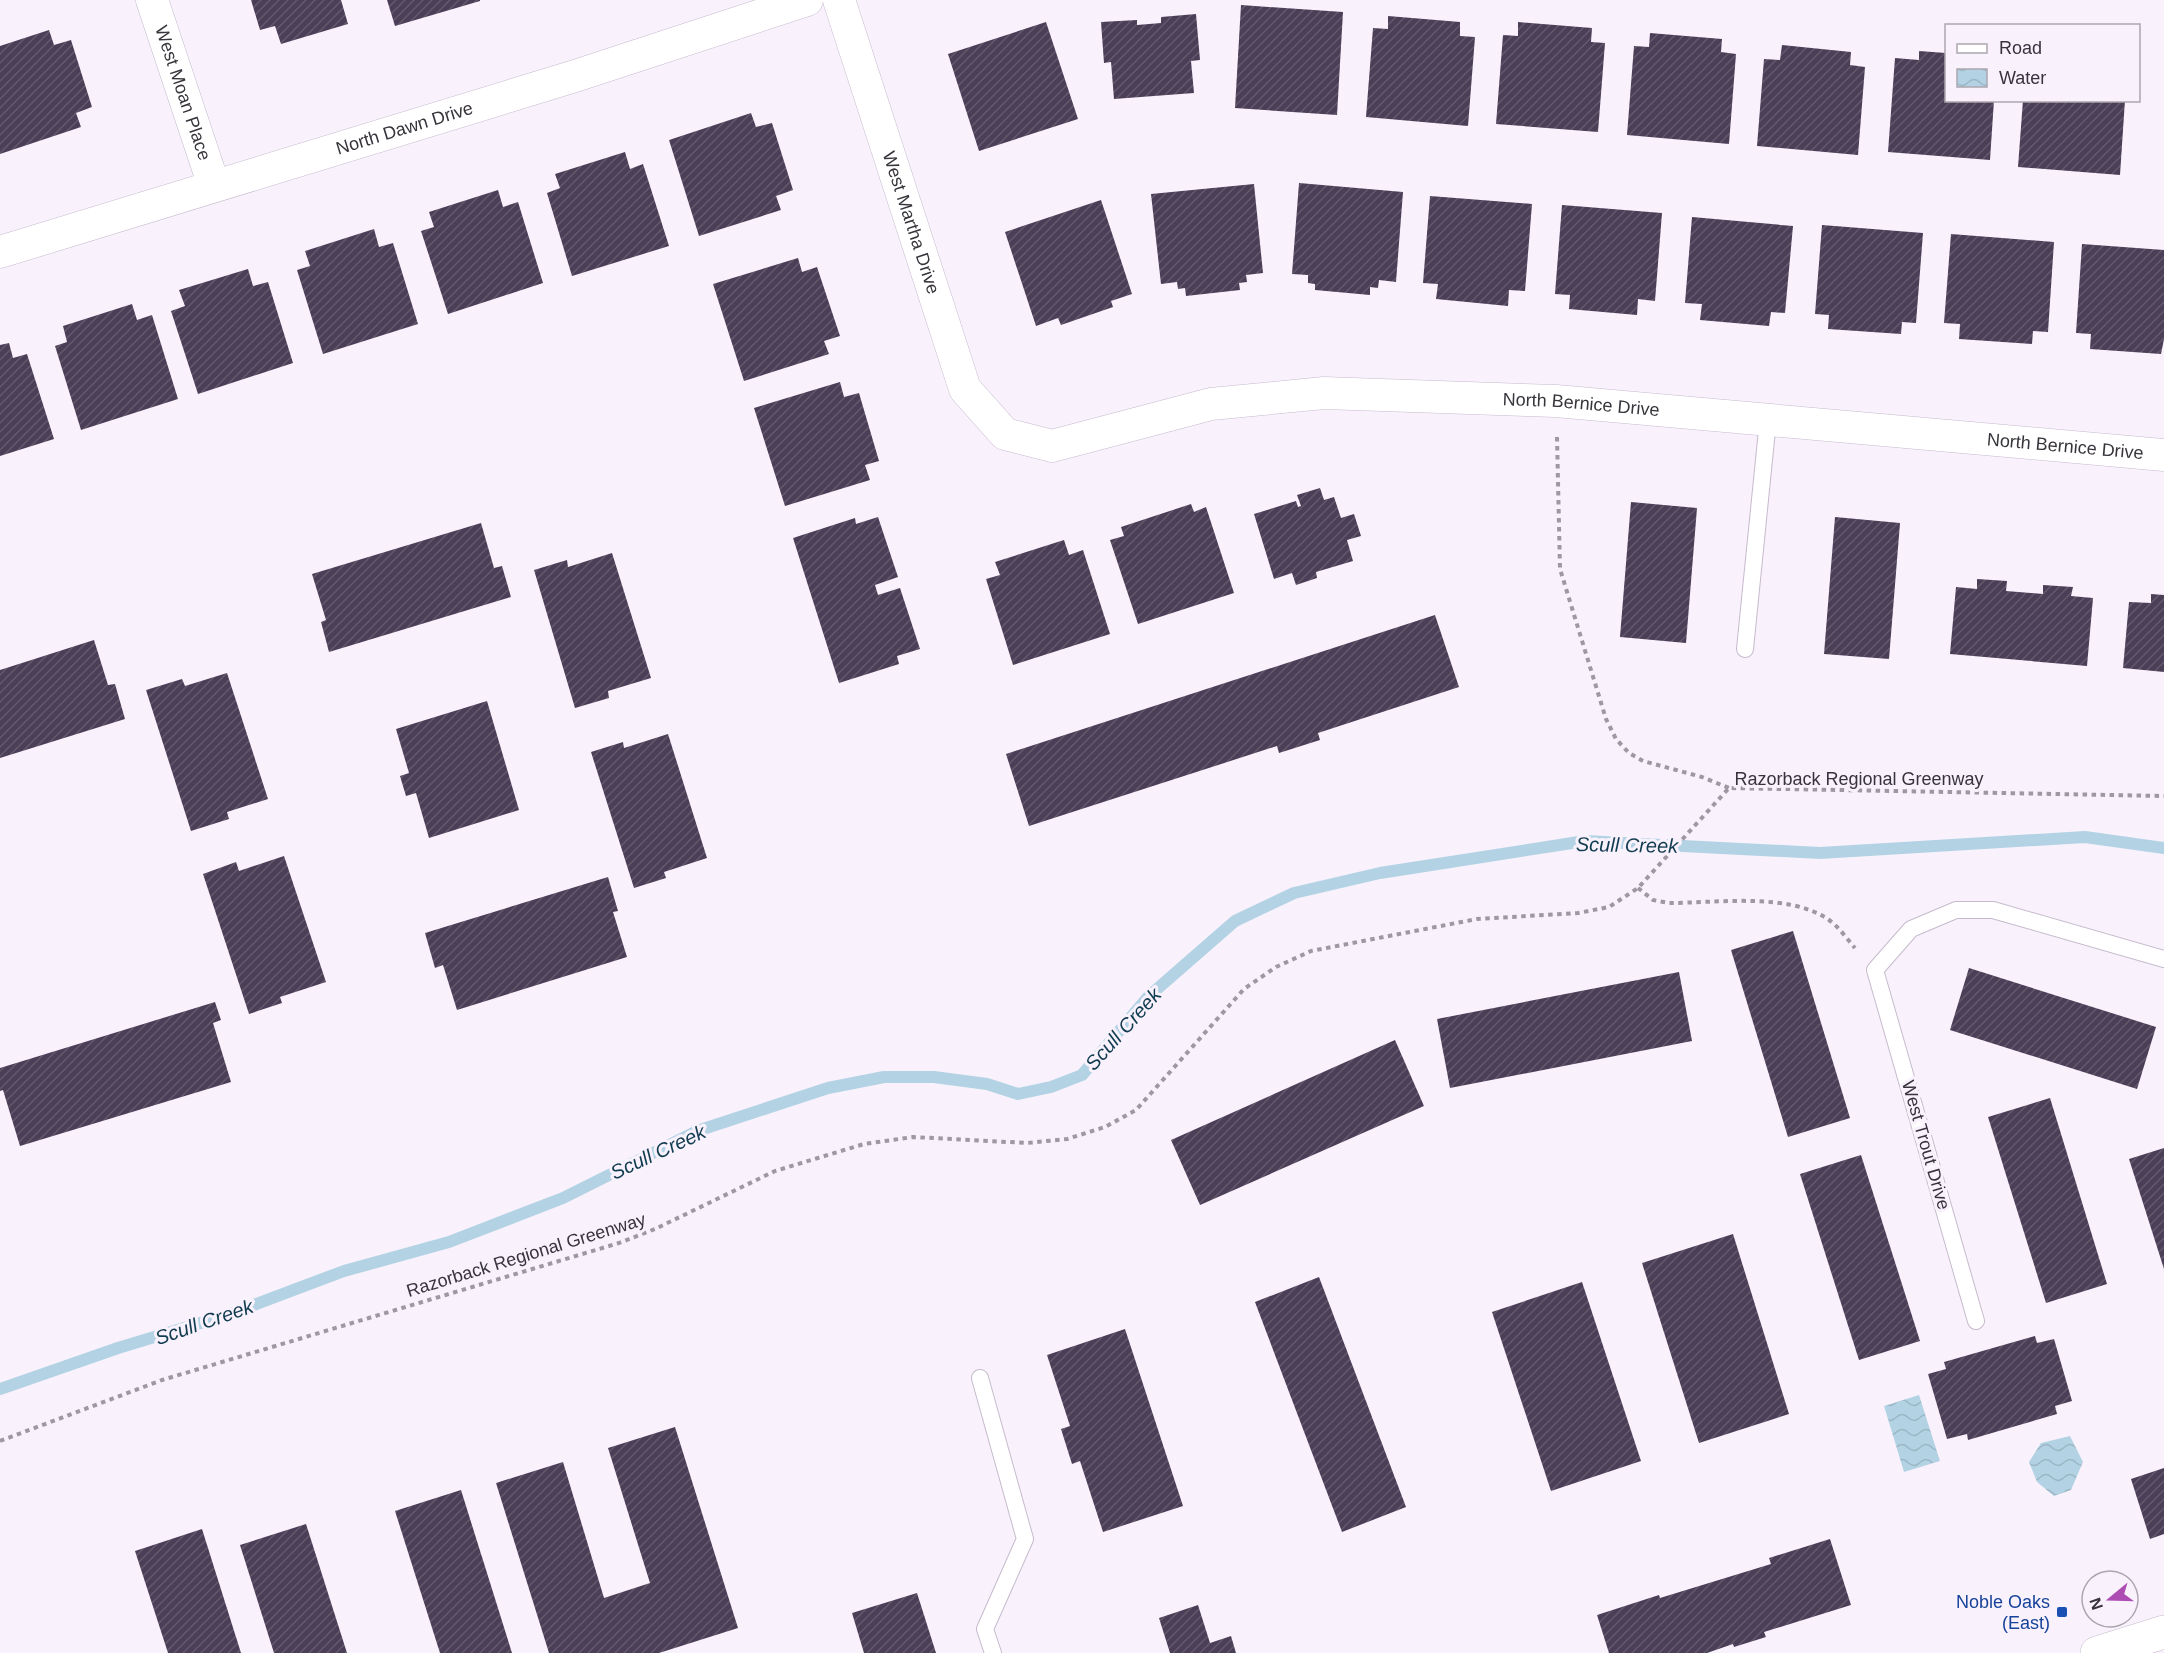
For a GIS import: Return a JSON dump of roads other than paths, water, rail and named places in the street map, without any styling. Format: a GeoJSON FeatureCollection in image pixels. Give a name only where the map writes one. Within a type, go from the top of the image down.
{"type":"FeatureCollection","features":[{"type":"Feature","properties":{"kind":"street","name":"West Moan Place"},"geometry":{"type":"LineString","coordinates":[[152,0],[214,186]]}},
{"type":"Feature","properties":{"kind":"street","name":"North Dawn Drive"},"geometry":{"type":"LineString","coordinates":[[0,252],[574,76],[807,0]]}},
{"type":"Feature","properties":{"kind":"street","name":"West Martha Drive"},"geometry":{"type":"LineString","coordinates":[[839,0],[965,389],[1005,434]]}},
{"type":"Feature","properties":{"kind":"street","name":"North Bernice Drive"},"geometry":{"type":"LineString","coordinates":[[1005,434],[1052,446],[1211,404],[1324,393],[1556,401],[2164,455]]}},
{"type":"Feature","properties":{"kind":"street"},"geometry":{"type":"LineString","coordinates":[[2108,1651],[2164,1632]]}},
{"type":"Feature","properties":{"kind":"lane"},"geometry":{"type":"LineString","coordinates":[[1745,649],[1768,420]]}},
{"type":"Feature","properties":{"kind":"lane","name":"West Trout Drive"},"geometry":{"type":"LineString","coordinates":[[1976,1321],[1875,970],[1911,929],[1956,910],[1992,910],[2164,959]]}},
{"type":"Feature","properties":{"kind":"lane"},"geometry":{"type":"LineString","coordinates":[[980,1378],[1024,1539],[985,1629],[993,1653]]}},
{"type":"Feature","properties":{"kind":"water"},"geometry":{"type":"Polygon","coordinates":[[[1919,1395],[1940,1461],[1904,1472],[1884,1406],[1919,1395]]]}},
{"type":"Feature","properties":{"kind":"water"},"geometry":{"type":"Polygon","coordinates":[[[2070,1436],[2083,1462],[2071,1490],[2054,1496],[2037,1482],[2029,1462],[2041,1443],[2070,1436]]]}},
{"type":"Feature","properties":{"kind":"waterway","name":"Scull Creek"},"geometry":{"type":"LineString","coordinates":[[0,1389],[118,1348],[230,1314],[344,1271],[449,1242],[563,1198],[697,1131],[828,1088],[884,1077],[934,1077],[987,1084],[1018,1094],[1051,1087],[1082,1075],[1149,996],[1235,921],[1294,893],[1380,873],[1585,841],[1820,853],[2085,837],[2164,848]]}},
{"type":"Feature","properties":{"kind":"place","name":"Noble Oaks (East)"},"geometry":{"type":"Point","coordinates":[2062,1612]}}]}
